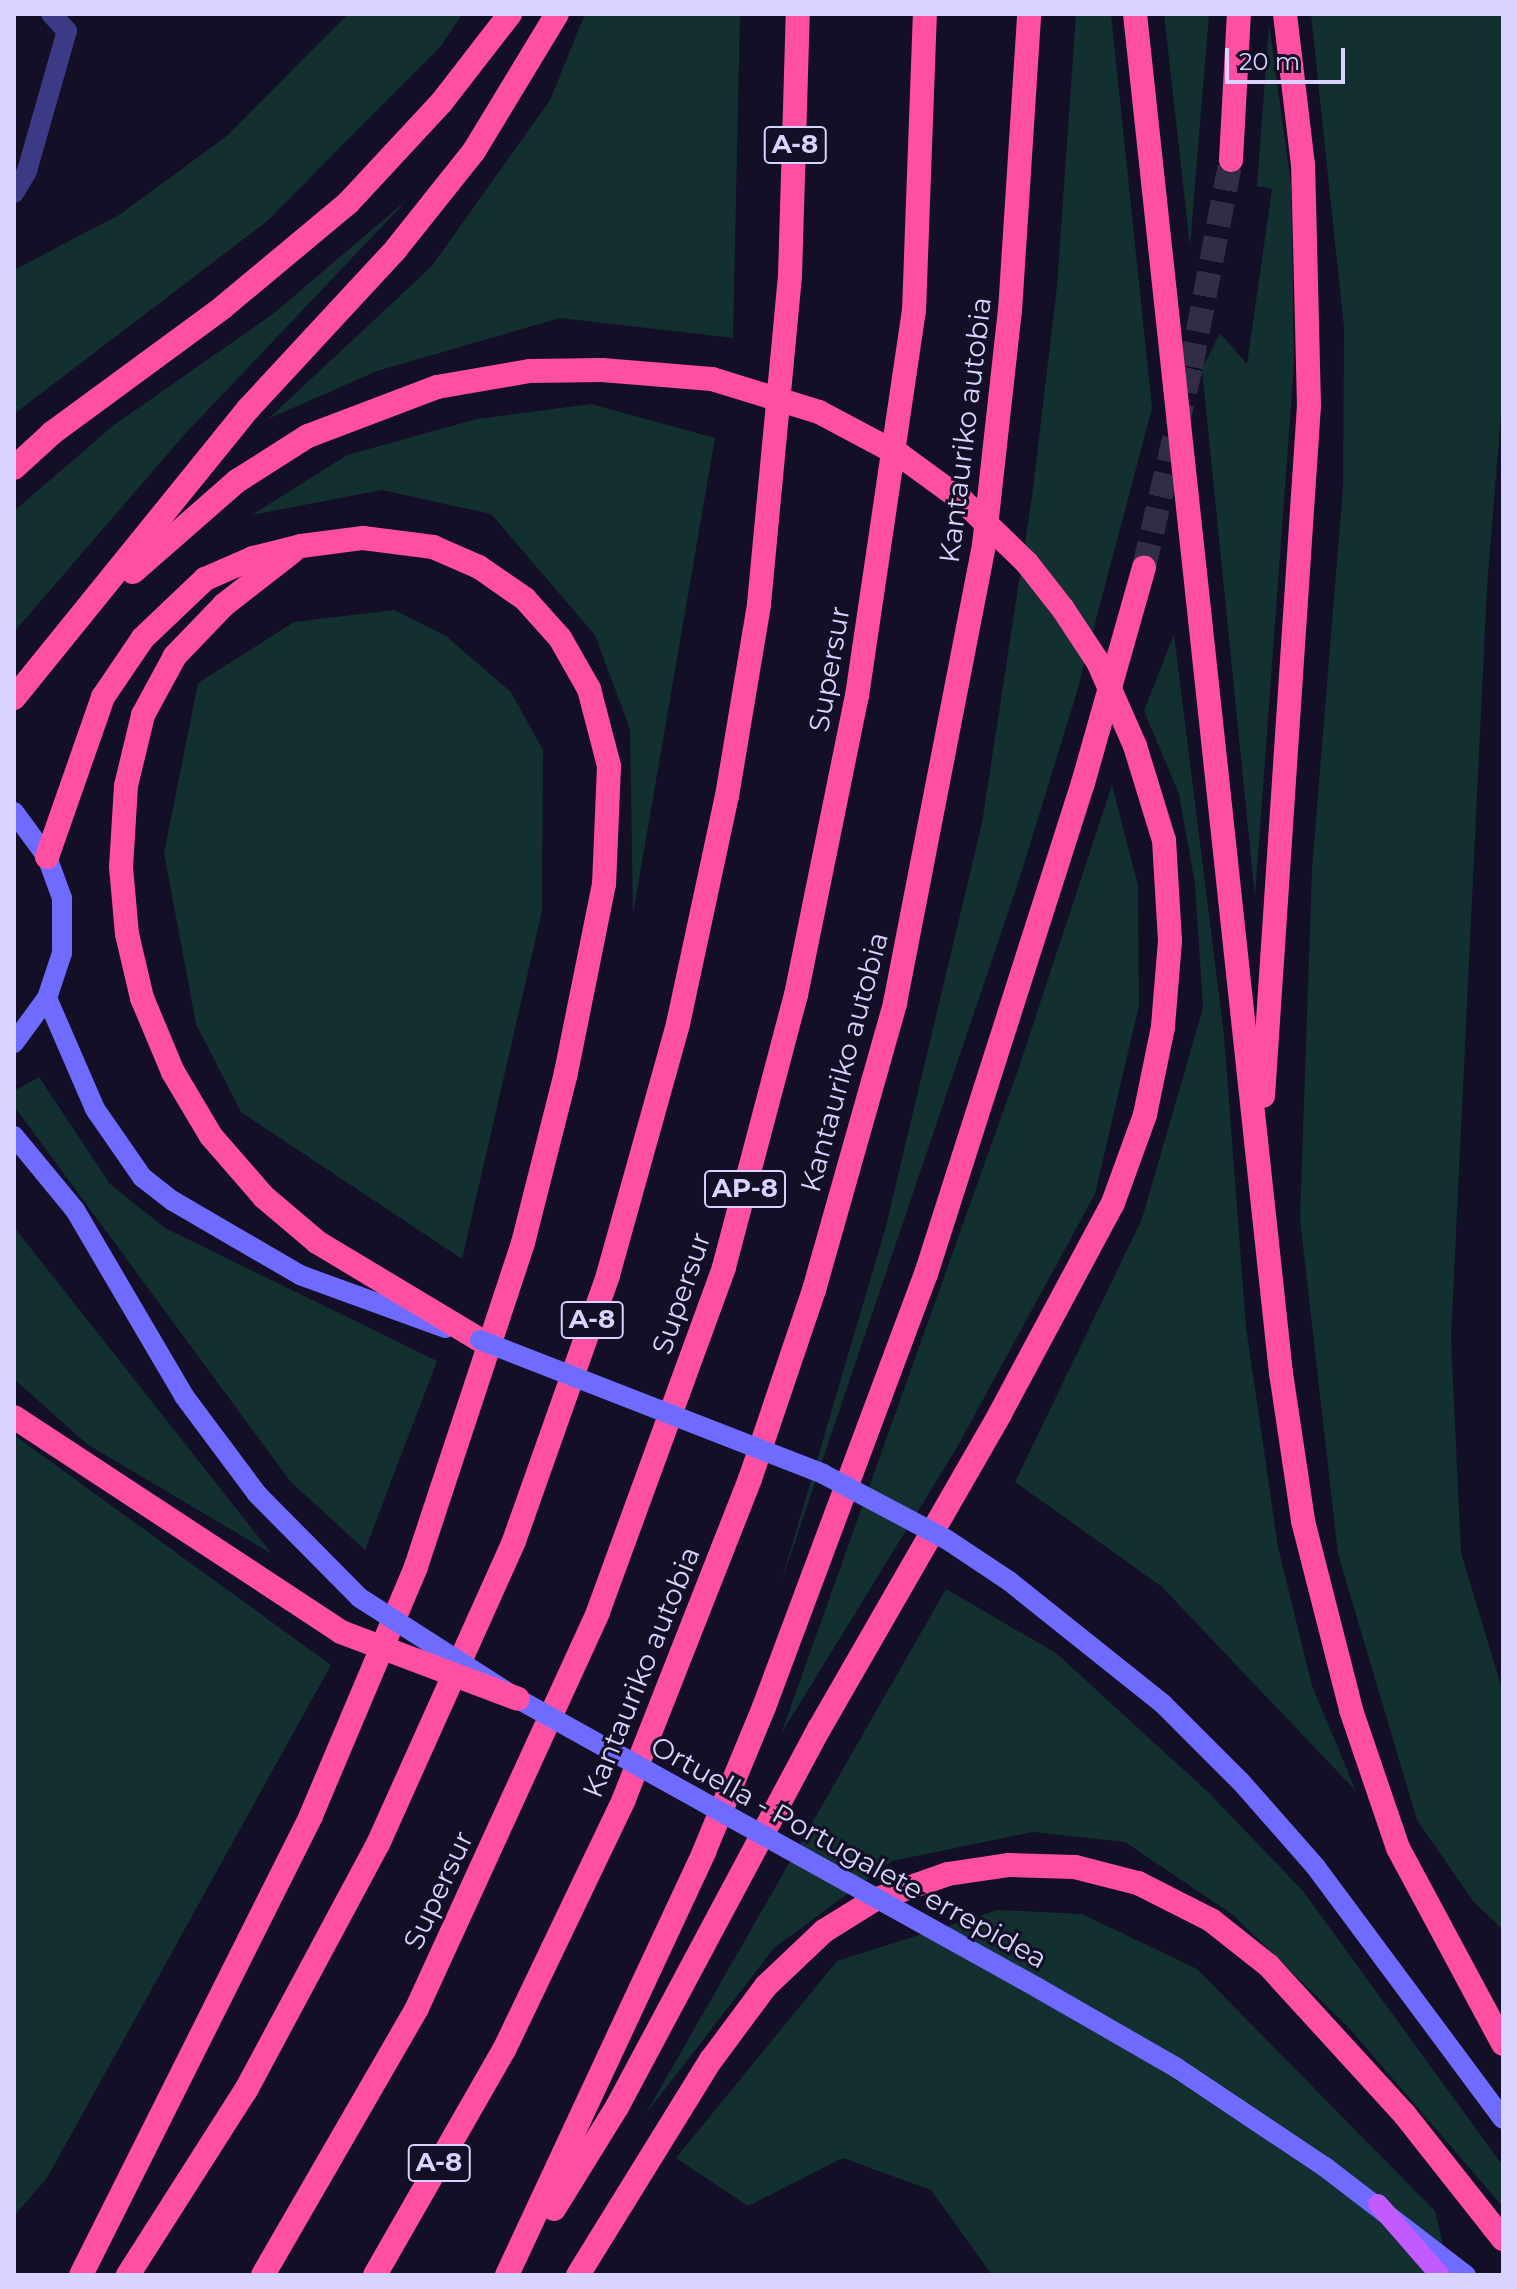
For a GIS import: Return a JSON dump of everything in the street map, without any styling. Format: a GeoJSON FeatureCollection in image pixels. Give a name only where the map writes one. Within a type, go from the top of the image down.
{"type":"FeatureCollection","features":[{"type":"Feature","properties":{"kind":"highway"},"geometry":{"type":"LineString","coordinates":[[14,468],[52,433],[222,308],[348,203],[441,103],[510,14]]}},
{"type":"Feature","properties":{"kind":"highway"},"geometry":{"type":"LineString","coordinates":[[14,698],[248,409],[396,249],[474,151],[557,14]]}},
{"type":"Feature","properties":{"kind":"highway","name":"A-8"},"geometry":{"type":"LineString","coordinates":[[128,2275],[246,2090],[378,1844],[514,1541],[608,1275],[678,1024],[727,796],[759,604],[790,276],[798,14]]}},
{"type":"Feature","properties":{"kind":"highway","name":"Supersur"},"geometry":{"type":"LineString","coordinates":[[263,2275],[417,2008],[598,1612],[724,1267],[796,995],[857,696],[914,311],[925,14]]}},
{"type":"Feature","properties":{"kind":"highway","name":"Kantauriko autobia"},"geometry":{"type":"LineString","coordinates":[[375,2275],[504,2050],[624,1799],[750,1479],[814,1290],[895,1003],[984,545],[1010,311],[1029,14]]}},
{"type":"Feature","properties":{"kind":"highway"},"geometry":{"type":"LineString","coordinates":[[1135,14],[1261,1182],[1303,1521],[1351,1710],[1398,1848],[1503,2044]]}},
{"type":"Feature","properties":{"kind":"highway"},"geometry":{"type":"LineString","coordinates":[[1231,160],[1239,14]]}},
{"type":"Feature","properties":{"kind":"highway"},"geometry":{"type":"LineString","coordinates":[[1261,1182],[1264,1017],[1309,406],[1303,165],[1285,14]]}},
{"type":"Feature","properties":{"kind":"highway"},"geometry":{"type":"LineString","coordinates":[[70,631],[237,481],[308,436],[437,387],[530,371],[602,370],[712,379],[819,412],[900,455],[963,501],[1027,563],[1063,609],[1098,662],[1135,746],[1164,840],[1169,955],[1163,1027],[1145,1115],[1113,1203],[1000,1414],[819,1729],[617,2107],[510,2275]]}},
{"type":"Feature","properties":{"kind":"highway"},"geometry":{"type":"LineString","coordinates":[[47,857],[103,697],[143,638],[205,579],[253,558],[301,546],[363,538],[433,547],[479,567],[525,599],[560,638],[589,689],[609,766],[610,826],[604,884],[566,1073],[523,1243],[416,1567],[311,1816],[81,2275]]}},
{"type":"Feature","properties":{"kind":"highway"},"geometry":{"type":"LineString","coordinates":[[301,546],[204,625],[175,656],[143,715],[126,786],[121,867],[127,934],[147,1010],[173,1072],[211,1136],[264,1197],[317,1242],[450,1326],[480,1340]]}},
{"type":"Feature","properties":{"kind":"highway"},"geometry":{"type":"LineString","coordinates":[[510,2275],[704,1852],[764,1707],[926,1274],[1083,783],[1144,567]]}},
{"type":"Feature","properties":{"kind":"highway"},"geometry":{"type":"LineString","coordinates":[[14,1417],[341,1632],[518,1699]]}},
{"type":"Feature","properties":{"kind":"highway"},"geometry":{"type":"LineString","coordinates":[[578,2275],[711,2060],[766,1986],[824,1931],[874,1900],[948,1874],[1009,1865],[1075,1867],[1138,1883],[1211,1920],[1269,1966],[1405,2115],[1503,2239]]}},
{"type":"Feature","properties":{"kind":"main road"},"geometry":{"type":"LineString","coordinates":[[1378,2204],[1440,2275]]}},
{"type":"Feature","properties":{"kind":"street"},"geometry":{"type":"LineString","coordinates":[[14,193],[27,171],[67,31],[51,14]]}},
{"type":"Feature","properties":{"kind":"street"},"geometry":{"type":"LineString","coordinates":[[14,812],[47,857],[62,898],[62,953],[47,998],[14,1043]]}},
{"type":"Feature","properties":{"kind":"street"},"geometry":{"type":"LineString","coordinates":[[47,998],[95,1109],[142,1177],[173,1201],[300,1275],[450,1326]]}},
{"type":"Feature","properties":{"kind":"street","name":"Ortuella - Portugalete errepidea"},"geometry":{"type":"LineString","coordinates":[[14,1136],[75,1210],[184,1396],[248,1482],[360,1598],[518,1699],[1177,2068],[1378,2204],[1466,2275]]}},
{"type":"Feature","properties":{"kind":"street"},"geometry":{"type":"LineString","coordinates":[[480,1340],[823,1474],[946,1539],[1009,1581],[1163,1704],[1241,1782],[1315,1866],[1503,2119]]}},
{"type":"Feature","properties":{"kind":"green space"},"geometry":{"type":"Polygon","coordinates":[[[348,14],[462,14],[441,46],[266,222],[14,414],[14,270],[119,215],[228,135],[348,14]]]}},
{"type":"Feature","properties":{"kind":"green space"},"geometry":{"type":"Polygon","coordinates":[[[585,14],[740,14],[733,338],[560,318],[377,371],[268,419],[432,266],[550,100],[585,14]]]}},
{"type":"Feature","properties":{"kind":"green space"},"geometry":{"type":"Polygon","coordinates":[[[1076,14],[1111,14],[1152,408],[1076,695],[1019,880],[780,1586],[886,1226],[982,823],[1032,497],[1057,286],[1076,14]]]}},
{"type":"Feature","properties":{"kind":"green space"},"geometry":{"type":"Polygon","coordinates":[[[1164,14],[1209,14],[1190,246],[1164,14]]]}},
{"type":"Feature","properties":{"kind":"green space"},"geometry":{"type":"Polygon","coordinates":[[[1311,14],[1503,14],[1503,391],[1487,587],[1451,1338],[1461,1553],[1503,1692],[1503,1930],[1473,1901],[1417,1820],[1338,1554],[1300,1219],[1312,869],[1343,487],[1344,328],[1311,14]]]}},
{"type":"Feature","properties":{"kind":"green space"},"geometry":{"type":"Polygon","coordinates":[[[1269,24],[1291,184],[1294,364],[1255,897],[1202,369],[1220,333],[1247,364],[1272,189],[1257,186],[1269,24]]]}},
{"type":"Feature","properties":{"kind":"green space"},"geometry":{"type":"Polygon","coordinates":[[[408,199],[184,435],[14,632],[14,511],[114,425],[273,314],[408,199]]]}},
{"type":"Feature","properties":{"kind":"green space"},"geometry":{"type":"Polygon","coordinates":[[[591,404],[715,438],[633,914],[630,729],[595,635],[491,514],[382,490],[252,515],[347,455],[477,419],[591,404]]]}},
{"type":"Feature","properties":{"kind":"green space"},"geometry":{"type":"Polygon","coordinates":[[[394,610],[446,636],[511,692],[543,750],[542,911],[462,1259],[241,1112],[196,1024],[164,853],[198,683],[294,622],[394,610]]]}},
{"type":"Feature","properties":{"kind":"green space"},"geometry":{"type":"Polygon","coordinates":[[[1174,634],[1224,1035],[1246,1327],[1278,1547],[1312,1686],[1356,1791],[1162,1587],[1015,1482],[1142,1219],[1203,1008],[1195,884],[1179,794],[1144,711],[1174,634]]]}},
{"type":"Feature","properties":{"kind":"green space"},"geometry":{"type":"Polygon","coordinates":[[[1112,785],[1138,886],[1139,1005],[1095,1194],[956,1449],[781,1734],[1019,1067],[1112,785]]]}},
{"type":"Feature","properties":{"kind":"green space"},"geometry":{"type":"Polygon","coordinates":[[[39,1077],[110,1184],[165,1228],[437,1361],[365,1550],[290,1481],[14,1106],[14,1091],[39,1077]]]}},
{"type":"Feature","properties":{"kind":"green space"},"geometry":{"type":"Polygon","coordinates":[[[14,1227],[272,1554],[87,1444],[14,1379],[14,1227]]]}},
{"type":"Feature","properties":{"kind":"green space"},"geometry":{"type":"Polygon","coordinates":[[[14,1435],[331,1665],[47,2178],[14,2216],[14,1435]]]}},
{"type":"Feature","properties":{"kind":"green space"},"geometry":{"type":"Polygon","coordinates":[[[946,1589],[1056,1653],[1209,1793],[1303,1891],[1503,2166],[1503,2207],[1349,2028],[1233,1915],[1125,1842],[1033,1832],[892,1861],[774,1948],[645,2115],[946,1589]]]}},
{"type":"Feature","properties":{"kind":"green space"},"geometry":{"type":"Polygon","coordinates":[[[998,1910],[1082,1914],[1197,1969],[1435,2211],[1450,2275],[992,2275],[931,2190],[843,2158],[748,2206],[676,2158],[837,1961],[998,1910]]]}},
{"type":"Feature","properties":{"kind":"tunnel"},"geometry":{"type":"LineString","coordinates":[[1144,567],[1191,367],[1231,160]]}}]}
